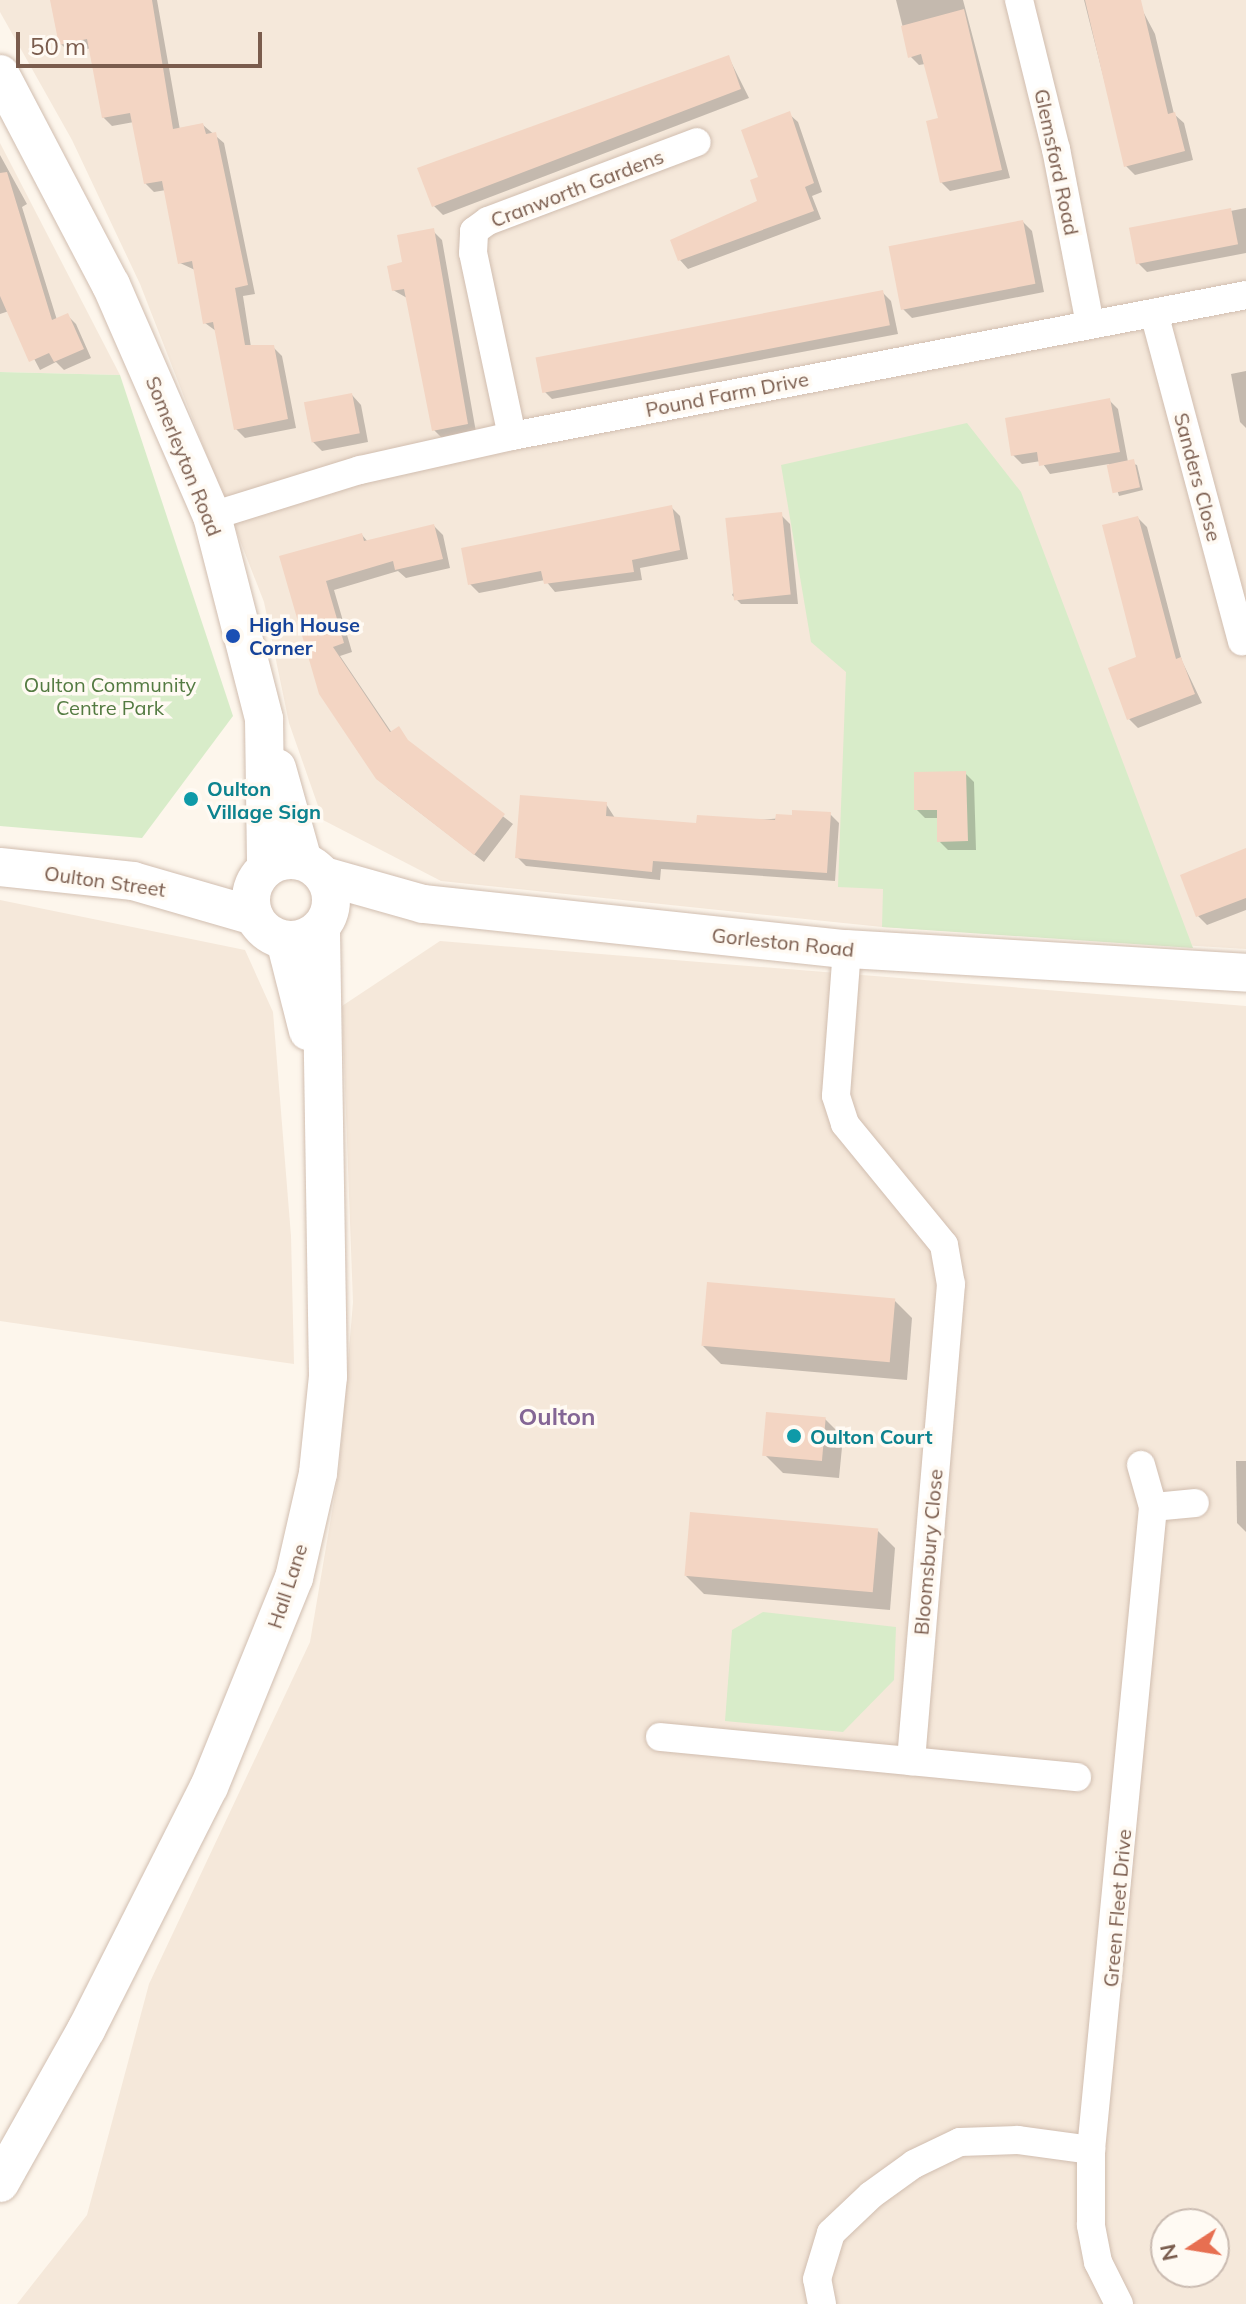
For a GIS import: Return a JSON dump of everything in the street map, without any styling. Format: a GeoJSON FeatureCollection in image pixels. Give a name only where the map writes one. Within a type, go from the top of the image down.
{"type":"FeatureCollection","features":[{"type":"Feature","properties":{"kind":"main road","name":"Somerleyton Road"},"geometry":{"type":"LineString","coordinates":[[0,74],[111,285],[212,516],[264,719],[261,873]]}},
{"type":"Feature","properties":{"kind":"main road"},"geometry":{"type":"LineString","coordinates":[[264,719],[314,868],[332,901],[323,924]]}},
{"type":"Feature","properties":{"kind":"main road"},"geometry":{"type":"LineString","coordinates":[[314,868],[277,861],[261,873],[250,903],[254,916],[272,936],[299,940],[323,924],[423,904]]}},
{"type":"Feature","properties":{"kind":"main road","name":"Oulton Street"},"geometry":{"type":"LineString","coordinates":[[0,867],[133,881],[254,916]]}},
{"type":"Feature","properties":{"kind":"main road","name":"Gorleston Road"},"geometry":{"type":"LineString","coordinates":[[314,868],[423,904],[847,949],[1246,973]]}},
{"type":"Feature","properties":{"kind":"main road"},"geometry":{"type":"LineString","coordinates":[[133,881],[261,873]]}},
{"type":"Feature","properties":{"kind":"main road","name":"Hall Lane"},"geometry":{"type":"LineString","coordinates":[[0,2183],[86,2030],[209,1787],[294,1578],[318,1473],[328,1377],[323,924]]}},
{"type":"Feature","properties":{"kind":"main road"},"geometry":{"type":"LineString","coordinates":[[285,940],[324,1096]]}},
{"type":"Feature","properties":{"kind":"street","name":"Glemsford Road"},"geometry":{"type":"LineString","coordinates":[[1019,0],[1056,149],[1090,324]]}},
{"type":"Feature","properties":{"kind":"street","name":"Cranworth Gardens"},"geometry":{"type":"LineString","coordinates":[[512,436],[473,253],[474,231],[488,221],[697,142]]}},
{"type":"Feature","properties":{"kind":"street","name":"Pound Farm Drive"},"geometry":{"type":"LineString","coordinates":[[212,516],[360,470],[512,436],[1246,295]]}},
{"type":"Feature","properties":{"kind":"street","name":"Sanders Close"},"geometry":{"type":"LineString","coordinates":[[1154,313],[1242,641]]}},
{"type":"Feature","properties":{"kind":"street","name":"Bloomsbury Close"},"geometry":{"type":"LineString","coordinates":[[847,949],[836,1096],[845,1124],[944,1245],[951,1284],[911,1761]]}},
{"type":"Feature","properties":{"kind":"street","name":"Green Fleet Drive"},"geometry":{"type":"LineString","coordinates":[[1119,2304],[1098,2262],[1093,2237],[1091,2150],[1153,1507],[1141,1465]]}},
{"type":"Feature","properties":{"kind":"street"},"geometry":{"type":"LineString","coordinates":[[1153,1507],[1195,1503]]}},
{"type":"Feature","properties":{"kind":"street"},"geometry":{"type":"LineString","coordinates":[[660,1737],[1077,1777]]}},
{"type":"Feature","properties":{"kind":"street"},"geometry":{"type":"LineString","coordinates":[[822,2304],[817,2279],[831,2233],[871,2195],[914,2164],[960,2142],[1018,2140],[1091,2150]]}},
{"type":"Feature","properties":{"kind":"shaded area"},"geometry":{"type":"Polygon","coordinates":[[[0,0],[1246,0],[1246,949],[882,927],[441,881],[323,820],[289,723],[264,602],[140,284],[72,140],[0,12],[0,0]]]}},
{"type":"Feature","properties":{"kind":"shaded area"},"geometry":{"type":"Polygon","coordinates":[[[0,143],[120,375],[0,372],[0,143]]]}},
{"type":"Feature","properties":{"kind":"shaded area"},"geometry":{"type":"Polygon","coordinates":[[[0,900],[245,950],[273,1012],[291,1236],[294,1364],[0,1321],[0,900]]]}},
{"type":"Feature","properties":{"kind":"shaded area"},"geometry":{"type":"Polygon","coordinates":[[[440,941],[1246,1006],[1246,2304],[17,2304],[87,2215],[149,1984],[310,1642],[339,1470],[353,1302],[342,1006],[440,941]]]}},
{"type":"Feature","properties":{"kind":"green space","name":"Oulton Community Centre Park"},"geometry":{"type":"Polygon","coordinates":[[[0,372],[120,375],[233,716],[142,838],[0,826],[0,372]]]}},
{"type":"Feature","properties":{"kind":"green space"},"geometry":{"type":"Polygon","coordinates":[[[967,423],[1021,492],[1193,948],[882,927],[883,889],[838,887],[846,672],[811,642],[781,465],[967,423]]]}},
{"type":"Feature","properties":{"kind":"green space"},"geometry":{"type":"Polygon","coordinates":[[[763,1612],[896,1627],[894,1680],[843,1732],[725,1721],[732,1630],[763,1612]]]}},
{"type":"Feature","properties":{"kind":"building"},"geometry":{"type":"Polygon","coordinates":[[[50,0],[152,0],[173,129],[203,123],[206,134],[216,132],[248,285],[235,288],[245,345],[274,345],[288,419],[234,430],[213,322],[203,324],[192,261],[178,264],[162,181],[144,184],[130,113],[102,118],[87,39],[59,45],[50,0]]]}},
{"type":"Feature","properties":{"kind":"building"},"geometry":{"type":"Polygon","coordinates":[[[1085,0],[1141,0],[1168,114],[1175,112],[1185,151],[1124,167],[1085,0]]]}},
{"type":"Feature","properties":{"kind":"building"},"geometry":{"type":"Polygon","coordinates":[[[964,9],[1002,170],[940,183],[926,121],[938,118],[921,54],[908,58],[901,26],[964,9]]]}},
{"type":"Feature","properties":{"kind":"building"},"geometry":{"type":"Polygon","coordinates":[[[729,55],[741,89],[432,207],[417,168],[729,55]]]}},
{"type":"Feature","properties":{"kind":"building"},"geometry":{"type":"Polygon","coordinates":[[[790,111],[814,183],[805,187],[814,211],[678,261],[670,240],[757,201],[750,180],[758,177],[741,130],[790,111]]]}},
{"type":"Feature","properties":{"kind":"building"},"geometry":{"type":"Polygon","coordinates":[[[7,172],[52,320],[68,313],[84,349],[54,362],[49,353],[29,362],[0,296],[0,173],[7,172]]]}},
{"type":"Feature","properties":{"kind":"building"},"geometry":{"type":"Polygon","coordinates":[[[1231,208],[1238,244],[1136,264],[1129,228],[1231,208]]]}},
{"type":"Feature","properties":{"kind":"building"},"geometry":{"type":"Polygon","coordinates":[[[1023,220],[1035,284],[901,310],[889,246],[1023,220]]]}},
{"type":"Feature","properties":{"kind":"building"},"geometry":{"type":"Polygon","coordinates":[[[434,228],[468,424],[432,431],[404,289],[392,291],[387,266],[402,262],[397,235],[434,228]]]}},
{"type":"Feature","properties":{"kind":"building"},"geometry":{"type":"Polygon","coordinates":[[[883,290],[890,325],[542,393],[536,358],[883,290]]]}},
{"type":"Feature","properties":{"kind":"building"},"geometry":{"type":"Polygon","coordinates":[[[352,393],[360,433],[312,443],[304,402],[352,393]]]}},
{"type":"Feature","properties":{"kind":"building"},"geometry":{"type":"Polygon","coordinates":[[[1110,398],[1120,452],[1039,466],[1037,452],[1011,456],[1005,418],[1110,398]]]}},
{"type":"Feature","properties":{"kind":"building"},"geometry":{"type":"Polygon","coordinates":[[[1134,459],[1140,487],[1113,493],[1107,465],[1134,459]]]}},
{"type":"Feature","properties":{"kind":"building"},"geometry":{"type":"Polygon","coordinates":[[[672,505],[680,550],[632,560],[634,572],[544,584],[541,571],[468,585],[461,548],[672,505]]]}},
{"type":"Feature","properties":{"kind":"building"},"geometry":{"type":"Polygon","coordinates":[[[782,512],[791,595],[734,601],[725,518],[782,512]]]}},
{"type":"Feature","properties":{"kind":"building"},"geometry":{"type":"Polygon","coordinates":[[[1138,516],[1176,659],[1181,657],[1195,694],[1127,720],[1108,668],[1136,657],[1102,525],[1138,516]]]}},
{"type":"Feature","properties":{"kind":"building"},"geometry":{"type":"Polygon","coordinates":[[[434,524],[443,559],[395,570],[393,561],[326,581],[344,643],[333,647],[390,732],[399,726],[408,740],[505,814],[474,855],[376,779],[319,694],[279,556],[362,533],[364,541],[434,524]]]}},
{"type":"Feature","properties":{"kind":"building"},"geometry":{"type":"Polygon","coordinates":[[[966,771],[968,841],[937,842],[937,810],[914,810],[914,772],[966,771]]]}},
{"type":"Feature","properties":{"kind":"building"},"geometry":{"type":"Polygon","coordinates":[[[520,795],[607,802],[606,816],[696,823],[697,815],[775,820],[776,814],[792,815],[792,810],[831,812],[827,873],[653,861],[652,872],[515,858],[520,795]]]}},
{"type":"Feature","properties":{"kind":"building"},"geometry":{"type":"Polygon","coordinates":[[[1246,848],[1246,898],[1196,917],[1180,875],[1246,848]]]}},
{"type":"Feature","properties":{"kind":"building"},"geometry":{"type":"Polygon","coordinates":[[[707,1282],[895,1298],[890,1362],[701,1346],[707,1282]]]}},
{"type":"Feature","properties":{"kind":"building"},"geometry":{"type":"Polygon","coordinates":[[[766,1412],[826,1417],[822,1461],[762,1456],[766,1412]]]}},
{"type":"Feature","properties":{"kind":"building"},"geometry":{"type":"Polygon","coordinates":[[[690,1512],[878,1528],[873,1592],[684,1576],[690,1512]]]}},
{"type":"Feature","properties":{"kind":"place","name":"High House Corner"},"geometry":{"type":"Point","coordinates":[233,636]}},
{"type":"Feature","properties":{"kind":"place","name":"Oulton Village Sign"},"geometry":{"type":"Point","coordinates":[191,799]}},
{"type":"Feature","properties":{"kind":"place","name":"Oulton Court"},"geometry":{"type":"Point","coordinates":[794,1436]}},
{"type":"Feature","properties":{"kind":"district","name":"Oulton"},"geometry":{"type":"Point","coordinates":[557,1417]}}]}
